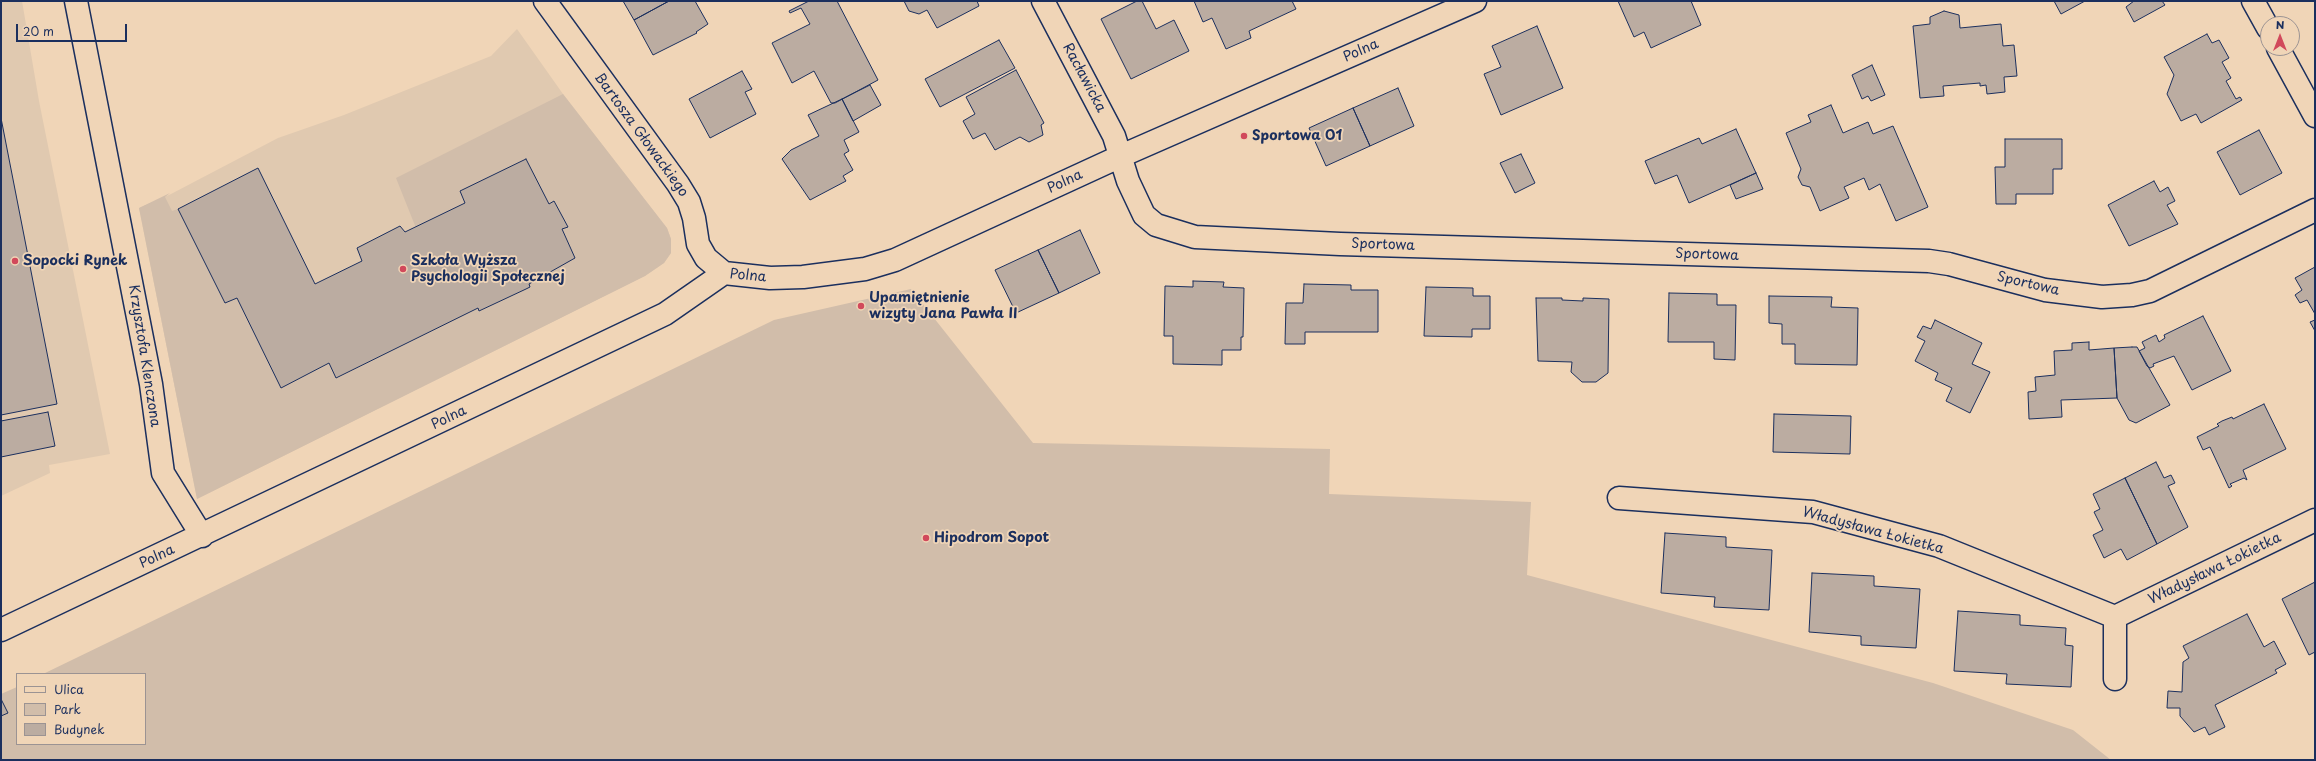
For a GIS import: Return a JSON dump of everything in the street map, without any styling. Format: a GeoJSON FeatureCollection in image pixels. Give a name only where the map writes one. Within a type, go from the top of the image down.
{"type":"FeatureCollection","features":[{"type":"Feature","properties":{"kind":"street","name":"Krzysztofa Klenczona"},"geometry":{"type":"LineString","coordinates":[[76,1],[150,376],[163,473],[202,536]]}},
{"type":"Feature","properties":{"kind":"street","name":"Bartosza Głowackiego"},"geometry":{"type":"LineString","coordinates":[[545,1],[682,190],[689,202],[694,218],[698,244],[706,258],[724,272]]}},
{"type":"Feature","properties":{"kind":"street","name":"Racławicka"},"geometry":{"type":"LineString","coordinates":[[1043,1],[1114,136],[1121,156]]}},
{"type":"Feature","properties":{"kind":"street","name":"Polna"},"geometry":{"type":"LineString","coordinates":[[1,630],[202,536],[668,313],[724,272],[770,278],[803,277],[865,269],[895,260],[1121,156],[1474,1]]}},
{"type":"Feature","properties":{"kind":"street"},"geometry":{"type":"LineString","coordinates":[[2253,1],[2261,16]]}},
{"type":"Feature","properties":{"kind":"street"},"geometry":{"type":"LineString","coordinates":[[2282,56],[2315,116]]}},
{"type":"Feature","properties":{"kind":"street","name":"Sportowa"},"geometry":{"type":"LineString","coordinates":[[1121,156],[1128,181],[1144,215],[1156,225],[1194,237],[1340,244],[1929,261],[1949,264],[2045,290],[2102,297],[2132,295],[2150,291],[2315,210]]}},
{"type":"Feature","properties":{"kind":"street","name":"Władysława Łokietka"},"geometry":{"type":"LineString","coordinates":[[1619,498],[1813,512],[1939,546],[2115,617],[2315,520]]}},
{"type":"Feature","properties":{"kind":"street"},"geometry":{"type":"LineString","coordinates":[[2115,617],[2115,679]]}},
{"type":"Feature","properties":{"kind":"shaded area"},"geometry":{"type":"Polygon","coordinates":[[[1,1],[22,1],[39,101],[110,454],[49,465],[50,473],[1,496],[1,1]]]}},
{"type":"Feature","properties":{"kind":"shaded area","name":"Szkoła Wyższa Psychologii Społecznej"},"geometry":{"type":"Polygon","coordinates":[[[517,29],[563,94],[667,228],[671,239],[671,253],[664,263],[645,276],[197,499],[139,208],[171,194],[278,138],[344,115],[491,56],[517,29]]]}},
{"type":"Feature","properties":{"kind":"green space"},"geometry":{"type":"Polygon","coordinates":[[[563,94],[667,228],[671,239],[671,253],[664,263],[645,276],[197,499],[139,208],[170,193],[165,197],[172,211],[178,209],[225,303],[237,298],[281,388],[329,363],[337,378],[478,308],[480,311],[526,289],[529,284],[575,258],[562,229],[567,227],[554,201],[549,204],[526,159],[460,191],[465,203],[416,228],[396,178],[563,94]]]}},
{"type":"Feature","properties":{"kind":"green space","name":"Hipodrom Sopot"},"geometry":{"type":"Polygon","coordinates":[[[911,289],[1033,443],[1330,449],[1329,494],[1531,502],[1527,575],[1933,683],[2073,730],[2111,760],[1,760],[1,694],[16,687],[16,745],[146,745],[146,673],[45,673],[774,320],[911,289]]]}},
{"type":"Feature","properties":{"kind":"building"},"geometry":{"type":"Polygon","coordinates":[[[623,1],[669,1],[634,20],[623,1]]]}},
{"type":"Feature","properties":{"kind":"building"},"geometry":{"type":"Polygon","coordinates":[[[669,1],[695,1],[708,24],[696,32],[697,33],[653,55],[634,20],[669,1]]]}},
{"type":"Feature","properties":{"kind":"building"},"geometry":{"type":"Polygon","coordinates":[[[809,1],[837,1],[878,80],[835,103],[831,103],[814,71],[792,83],[772,43],[810,24],[801,8],[790,13],[789,11],[809,1]]]}},
{"type":"Feature","properties":{"kind":"building"},"geometry":{"type":"Polygon","coordinates":[[[904,1],[977,1],[979,6],[937,28],[927,10],[919,14],[909,11],[904,1]]]}},
{"type":"Feature","properties":{"kind":"building"},"geometry":{"type":"Polygon","coordinates":[[[1137,1],[1142,1],[1156,29],[1174,20],[1189,51],[1131,79],[1101,19],[1137,1]]]}},
{"type":"Feature","properties":{"kind":"building"},"geometry":{"type":"Polygon","coordinates":[[[1194,1],[1292,1],[1296,9],[1249,31],[1251,38],[1226,49],[1212,18],[1203,22],[1194,1]]]}},
{"type":"Feature","properties":{"kind":"building"},"geometry":{"type":"Polygon","coordinates":[[[1618,1],[1691,1],[1701,25],[1651,48],[1644,32],[1634,37],[1618,1]]]}},
{"type":"Feature","properties":{"kind":"building"},"geometry":{"type":"Polygon","coordinates":[[[2054,1],[2085,1],[2061,14],[2054,1]]]}},
{"type":"Feature","properties":{"kind":"building"},"geometry":{"type":"Polygon","coordinates":[[[2134,1],[2162,1],[2165,5],[2134,22],[2126,7],[2134,1]]]}},
{"type":"Feature","properties":{"kind":"building"},"geometry":{"type":"Polygon","coordinates":[[[1944,11],[1959,15],[1960,28],[2001,24],[2003,46],[2014,45],[2017,76],[2004,77],[2005,92],[1987,94],[1986,85],[1980,86],[1980,83],[1943,86],[1944,96],[1920,98],[1913,26],[1930,24],[1930,17],[1944,11]]]}},
{"type":"Feature","properties":{"kind":"building"},"geometry":{"type":"Polygon","coordinates":[[[1537,26],[1563,88],[1501,115],[1484,74],[1501,67],[1492,46],[1537,26]]]}},
{"type":"Feature","properties":{"kind":"building"},"geometry":{"type":"Polygon","coordinates":[[[2207,34],[2212,43],[2219,40],[2229,58],[2222,62],[2231,78],[2226,81],[2236,99],[2240,97],[2242,100],[2201,123],[2196,114],[2181,121],[2167,94],[2174,75],[2164,57],[2207,34]]]}},
{"type":"Feature","properties":{"kind":"building"},"geometry":{"type":"Polygon","coordinates":[[[999,40],[1015,68],[940,107],[925,79],[999,40]]]}},
{"type":"Feature","properties":{"kind":"building"},"geometry":{"type":"Polygon","coordinates":[[[1872,65],[1885,95],[1871,101],[1868,96],[1862,99],[1852,75],[1872,65]]]}},
{"type":"Feature","properties":{"kind":"building"},"geometry":{"type":"Polygon","coordinates":[[[1016,70],[1044,123],[1041,125],[1043,135],[1029,142],[1020,137],[995,150],[985,133],[973,139],[963,121],[975,114],[966,97],[1016,70]]]}},
{"type":"Feature","properties":{"kind":"building"},"geometry":{"type":"Polygon","coordinates":[[[742,71],[752,89],[745,92],[756,114],[710,138],[689,99],[742,71]]]}},
{"type":"Feature","properties":{"kind":"building"},"geometry":{"type":"Polygon","coordinates":[[[870,85],[881,105],[853,121],[842,99],[870,85]]]}},
{"type":"Feature","properties":{"kind":"building"},"geometry":{"type":"Polygon","coordinates":[[[1398,88],[1414,126],[1370,146],[1353,108],[1398,88]]]}},
{"type":"Feature","properties":{"kind":"building"},"geometry":{"type":"Polygon","coordinates":[[[842,99],[859,132],[844,140],[849,151],[844,154],[853,170],[843,176],[846,181],[810,200],[782,159],[791,150],[819,136],[808,115],[842,99]]]}},
{"type":"Feature","properties":{"kind":"building"},"geometry":{"type":"Polygon","coordinates":[[[1831,105],[1843,133],[1868,122],[1873,134],[1893,126],[1928,207],[1896,221],[1880,184],[1869,190],[1864,178],[1844,187],[1849,198],[1820,211],[1810,187],[1802,185],[1798,177],[1801,169],[1786,133],[1811,122],[1808,115],[1831,105]]]}},
{"type":"Feature","properties":{"kind":"building"},"geometry":{"type":"Polygon","coordinates":[[[1353,108],[1370,146],[1326,166],[1309,128],[1353,108]]]}},
{"type":"Feature","properties":{"kind":"building","name":"Sopocki Rynek"},"geometry":{"type":"Polygon","coordinates":[[[1,118],[57,404],[1,415],[1,118]]]}},
{"type":"Feature","properties":{"kind":"building"},"geometry":{"type":"Polygon","coordinates":[[[1736,129],[1756,173],[1689,203],[1677,175],[1655,184],[1645,161],[1699,138],[1702,144],[1736,129]]]}},
{"type":"Feature","properties":{"kind":"building"},"geometry":{"type":"Polygon","coordinates":[[[2259,130],[2282,173],[2240,195],[2217,152],[2259,130]]]}},
{"type":"Feature","properties":{"kind":"building"},"geometry":{"type":"Polygon","coordinates":[[[2005,139],[2062,139],[2062,169],[2053,169],[2053,194],[2016,194],[2016,204],[1996,204],[1995,167],[2005,167],[2005,139]]]}},
{"type":"Feature","properties":{"kind":"building"},"geometry":{"type":"Polygon","coordinates":[[[1521,154],[1535,183],[1515,193],[1500,163],[1521,154]]]}},
{"type":"Feature","properties":{"kind":"building"},"geometry":{"type":"Polygon","coordinates":[[[526,159],[549,204],[554,201],[568,227],[562,229],[575,258],[529,284],[530,287],[479,311],[478,308],[336,378],[329,363],[281,388],[237,298],[225,303],[178,209],[258,168],[315,284],[362,261],[357,248],[400,226],[405,232],[465,203],[460,191],[526,159]]]}},
{"type":"Feature","properties":{"kind":"building"},"geometry":{"type":"Polygon","coordinates":[[[1756,173],[1763,189],[1736,199],[1730,185],[1756,173]]]}},
{"type":"Feature","properties":{"kind":"building"},"geometry":{"type":"Polygon","coordinates":[[[2154,181],[2160,192],[2168,187],[2175,201],[2167,205],[2178,224],[2129,246],[2108,205],[2154,181]]]}},
{"type":"Feature","properties":{"kind":"building"},"geometry":{"type":"Polygon","coordinates":[[[1080,230],[1100,273],[1059,293],[1038,250],[1080,230]]]}},
{"type":"Feature","properties":{"kind":"building"},"geometry":{"type":"Polygon","coordinates":[[[1038,250],[1059,293],[1016,313],[995,270],[1038,250]]]}},
{"type":"Feature","properties":{"kind":"building"},"geometry":{"type":"Polygon","coordinates":[[[2315,267],[2315,314],[2307,300],[2300,303],[2295,295],[2302,290],[2295,278],[2315,267]]]}},
{"type":"Feature","properties":{"kind":"building"},"geometry":{"type":"Polygon","coordinates":[[[1193,281],[1224,282],[1223,287],[1244,288],[1243,337],[1241,337],[1241,350],[1222,350],[1222,365],[1173,364],[1173,336],[1164,336],[1165,286],[1193,287],[1193,281]]]}},
{"type":"Feature","properties":{"kind":"building"},"geometry":{"type":"Polygon","coordinates":[[[1304,284],[1351,285],[1351,290],[1378,290],[1378,332],[1305,332],[1305,344],[1285,344],[1286,303],[1303,303],[1304,284]]]}},
{"type":"Feature","properties":{"kind":"building"},"geometry":{"type":"Polygon","coordinates":[[[1426,287],[1473,288],[1473,296],[1490,296],[1490,329],[1472,329],[1472,337],[1424,336],[1426,287]]]}},
{"type":"Feature","properties":{"kind":"building"},"geometry":{"type":"Polygon","coordinates":[[[1669,293],[1717,294],[1717,305],[1736,305],[1735,360],[1714,359],[1714,342],[1668,342],[1669,293]]]}},
{"type":"Feature","properties":{"kind":"building"},"geometry":{"type":"Polygon","coordinates":[[[1769,296],[1832,297],[1831,307],[1858,308],[1857,365],[1795,364],[1795,344],[1782,344],[1782,324],[1769,323],[1769,296]]]}},
{"type":"Feature","properties":{"kind":"building"},"geometry":{"type":"Polygon","coordinates":[[[1536,298],[1562,298],[1562,300],[1583,301],[1583,298],[1609,299],[1608,373],[1596,382],[1582,382],[1571,372],[1572,362],[1538,361],[1536,298]]]}},
{"type":"Feature","properties":{"kind":"building"},"geometry":{"type":"Polygon","coordinates":[[[2203,316],[2231,371],[2192,390],[2174,356],[2153,364],[2154,366],[2150,368],[2147,366],[2139,351],[2145,348],[2142,342],[2156,335],[2159,342],[2165,338],[2164,335],[2203,316]]]}},
{"type":"Feature","properties":{"kind":"building"},"geometry":{"type":"Polygon","coordinates":[[[1935,320],[1982,343],[1972,364],[1990,372],[1970,413],[1946,401],[1952,388],[1935,380],[1938,373],[1915,361],[1925,341],[1917,337],[1923,326],[1931,329],[1935,320]]]}},
{"type":"Feature","properties":{"kind":"building"},"geometry":{"type":"Polygon","coordinates":[[[2315,320],[2315,331],[2310,322],[2315,320]]]}},
{"type":"Feature","properties":{"kind":"building"},"geometry":{"type":"Polygon","coordinates":[[[2089,342],[2089,350],[2114,348],[2117,398],[2061,400],[2062,417],[2029,419],[2028,392],[2036,391],[2035,377],[2055,375],[2054,351],[2072,350],[2072,343],[2089,342]]]}},
{"type":"Feature","properties":{"kind":"building"},"geometry":{"type":"Polygon","coordinates":[[[2137,347],[2170,405],[2136,423],[2129,420],[2117,398],[2114,348],[2137,347]]]}},
{"type":"Feature","properties":{"kind":"building"},"geometry":{"type":"Polygon","coordinates":[[[2264,404],[2286,449],[2243,470],[2247,480],[2244,478],[2230,484],[2232,486],[2229,488],[2210,447],[2203,450],[2197,437],[2219,426],[2217,424],[2222,421],[2232,417],[2233,419],[2264,404]]]}},
{"type":"Feature","properties":{"kind":"building"},"geometry":{"type":"Polygon","coordinates":[[[48,412],[55,446],[1,457],[1,421],[48,412]]]}},
{"type":"Feature","properties":{"kind":"building"},"geometry":{"type":"Polygon","coordinates":[[[1774,414],[1851,416],[1850,454],[1773,452],[1774,414]]]}},
{"type":"Feature","properties":{"kind":"building"},"geometry":{"type":"Polygon","coordinates":[[[2156,462],[2164,478],[2171,475],[2175,483],[2168,486],[2188,527],[2157,544],[2125,478],[2156,462]]]}},
{"type":"Feature","properties":{"kind":"building"},"geometry":{"type":"Polygon","coordinates":[[[2125,478],[2157,544],[2127,560],[2121,549],[2104,558],[2093,535],[2103,530],[2094,512],[2100,509],[2093,494],[2125,478]]]}},
{"type":"Feature","properties":{"kind":"building"},"geometry":{"type":"Polygon","coordinates":[[[1665,533],[1726,537],[1726,547],[1772,550],[1769,610],[1714,607],[1715,597],[1661,593],[1665,533]]]}},
{"type":"Feature","properties":{"kind":"building"},"geometry":{"type":"Polygon","coordinates":[[[1812,573],[1874,576],[1874,586],[1920,589],[1916,648],[1861,645],[1861,636],[1809,632],[1812,573]]]}},
{"type":"Feature","properties":{"kind":"building"},"geometry":{"type":"Polygon","coordinates":[[[2315,582],[2315,652],[2309,655],[2282,599],[2315,582]]]}},
{"type":"Feature","properties":{"kind":"building"},"geometry":{"type":"Polygon","coordinates":[[[1958,611],[2020,615],[2020,625],[2066,628],[2065,645],[2073,646],[2071,687],[2006,684],[2007,674],[1954,671],[1958,611]]]}},
{"type":"Feature","properties":{"kind":"building"},"geometry":{"type":"Polygon","coordinates":[[[2247,614],[2264,647],[2274,641],[2286,664],[2275,670],[2277,673],[2215,705],[2225,727],[2209,735],[2205,727],[2194,732],[2180,716],[2180,708],[2167,708],[2168,691],[2182,692],[2183,662],[2189,658],[2183,646],[2247,614]]]}},
{"type":"Feature","properties":{"kind":"building"},"geometry":{"type":"Polygon","coordinates":[[[1,699],[8,713],[1,716],[1,699]]]}},
{"type":"Feature","properties":{"kind":"place","name":"Sportowa 01"},"geometry":{"type":"Point","coordinates":[1244,136]}},
{"type":"Feature","properties":{"kind":"place","name":"Sopocki Rynek"},"geometry":{"type":"Point","coordinates":[15,261]}},
{"type":"Feature","properties":{"kind":"place","name":"Szkoła Wyższa Psychologii Społecznej"},"geometry":{"type":"Point","coordinates":[403,269]}},
{"type":"Feature","properties":{"kind":"place","name":"Upamiętnienie wizyty Jana Pawła II"},"geometry":{"type":"Point","coordinates":[861,306]}},
{"type":"Feature","properties":{"kind":"place","name":"Hipodrom Sopot"},"geometry":{"type":"Point","coordinates":[926,538]}}]}
